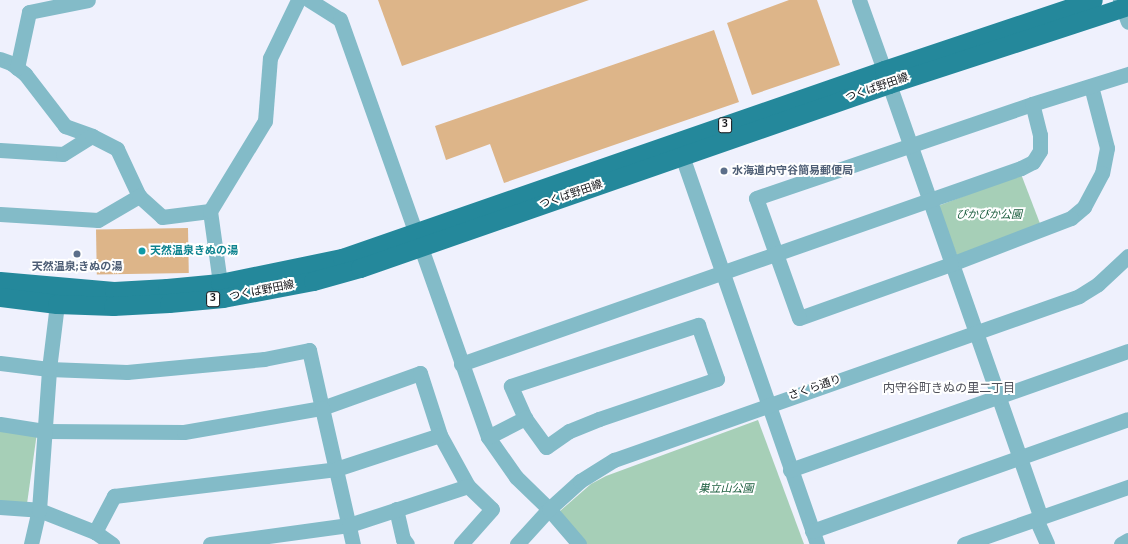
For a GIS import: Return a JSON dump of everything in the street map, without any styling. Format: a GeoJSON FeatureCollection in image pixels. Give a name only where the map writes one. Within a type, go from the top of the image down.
{"type":"FeatureCollection","features":[{"type":"Feature","properties":{"kind":"main road","name":"つくば野田線"},"geometry":{"type":"LineString","coordinates":[[0,281],[114,291],[220,283],[342,258],[417,240],[682,156],[886,77],[1093,0]]}},
{"type":"Feature","properties":{"kind":"main road","name":"つくば野田線"},"geometry":{"type":"LineString","coordinates":[[0,297],[57,304],[113,306],[223,298],[312,281],[360,268],[417,240],[886,77],[1125,9]]}},
{"type":"Feature","properties":{"kind":"street"},"geometry":{"type":"LineString","coordinates":[[17,68],[29,12],[88,0]]}},
{"type":"Feature","properties":{"kind":"street"},"geometry":{"type":"LineString","coordinates":[[220,283],[210,211],[265,121],[270,58],[298,0]]}},
{"type":"Feature","properties":{"kind":"street"},"geometry":{"type":"LineString","coordinates":[[309,0],[340,19],[460,364],[488,437],[516,477],[549,509],[579,544]]}},
{"type":"Feature","properties":{"kind":"street"},"geometry":{"type":"LineString","coordinates":[[859,0],[1020,456],[1046,544]]}},
{"type":"Feature","properties":{"kind":"street"},"geometry":{"type":"LineString","coordinates":[[0,59],[17,68],[37,88],[65,126],[92,136],[117,149],[138,196],[162,217],[210,211]]}},
{"type":"Feature","properties":{"kind":"street"},"geometry":{"type":"LineString","coordinates":[[1091,86],[1107,148],[1102,173],[1084,206],[1070,218],[951,264],[799,318],[756,198],[1032,104],[1128,74]]}},
{"type":"Feature","properties":{"kind":"street"},"geometry":{"type":"LineString","coordinates":[[460,364],[931,202],[1033,162],[1040,151],[1040,134],[1032,104]]}},
{"type":"Feature","properties":{"kind":"street"},"geometry":{"type":"LineString","coordinates":[[0,150],[63,154],[92,136]]}},
{"type":"Feature","properties":{"kind":"street"},"geometry":{"type":"LineString","coordinates":[[682,156],[814,537],[1020,456],[1128,419]]}},
{"type":"Feature","properties":{"kind":"street"},"geometry":{"type":"LineString","coordinates":[[0,214],[98,220],[138,196]]}},
{"type":"Feature","properties":{"kind":"street","name":"さくら通り"},"geometry":{"type":"LineString","coordinates":[[517,544],[549,509],[580,481],[614,460],[1079,296],[1098,284],[1128,256]]}},
{"type":"Feature","properties":{"kind":"street"},"geometry":{"type":"LineString","coordinates":[[31,544],[39,510],[49,369],[57,304]]}},
{"type":"Feature","properties":{"kind":"street"},"geometry":{"type":"LineString","coordinates":[[698,325],[717,379],[599,419],[569,431],[546,447],[525,418],[511,386],[698,325]]}},
{"type":"Feature","properties":{"kind":"street"},"geometry":{"type":"LineString","coordinates":[[0,363],[49,369],[127,372],[264,359],[309,350],[353,544]]}},
{"type":"Feature","properties":{"kind":"street"},"geometry":{"type":"LineString","coordinates":[[790,470],[999,398],[1128,351]]}},
{"type":"Feature","properties":{"kind":"street"},"geometry":{"type":"LineString","coordinates":[[0,424],[45,431],[184,432],[322,408],[420,373],[440,435],[468,486],[492,509],[460,544]]}},
{"type":"Feature","properties":{"kind":"street"},"geometry":{"type":"LineString","coordinates":[[488,437],[525,418]]}},
{"type":"Feature","properties":{"kind":"street"},"geometry":{"type":"LineString","coordinates":[[95,532],[114,496],[336,469],[440,435]]}},
{"type":"Feature","properties":{"kind":"street"},"geometry":{"type":"LineString","coordinates":[[210,544],[349,525],[468,486]]}},
{"type":"Feature","properties":{"kind":"street"},"geometry":{"type":"LineString","coordinates":[[964,544],[1128,488]]}},
{"type":"Feature","properties":{"kind":"street"},"geometry":{"type":"LineString","coordinates":[[0,507],[39,510],[95,532],[112,544]]}},
{"type":"Feature","properties":{"kind":"street"},"geometry":{"type":"LineString","coordinates":[[396,509],[403,539],[407,544]]}},
{"type":"Feature","properties":{"kind":"street"},"geometry":{"type":"LineString","coordinates":[[1122,544],[1128,540]]}},
{"type":"Feature","properties":{"kind":"green space","name":"ぴかぴか公園"},"geometry":{"type":"Polygon","coordinates":[[[1021,174],[1041,227],[958,259],[938,206],[1021,174]]]}},
{"type":"Feature","properties":{"kind":"green space","name":"巣立山公園"},"geometry":{"type":"Polygon","coordinates":[[[758,420],[804,544],[586,544],[560,511],[591,484],[606,476],[758,420]]]}},
{"type":"Feature","properties":{"kind":"green space"},"geometry":{"type":"Polygon","coordinates":[[[0,430],[37,435],[27,504],[0,501],[0,430]]]}},
{"type":"Feature","properties":{"kind":"building"},"geometry":{"type":"Polygon","coordinates":[[[378,0],[589,0],[402,66],[378,0]]]}},
{"type":"Feature","properties":{"kind":"building"},"geometry":{"type":"Polygon","coordinates":[[[789,0],[817,0],[840,65],[752,95],[727,23],[789,0]]]}},
{"type":"Feature","properties":{"kind":"building"},"geometry":{"type":"Polygon","coordinates":[[[714,30],[739,102],[504,183],[490,144],[446,160],[435,126],[714,30]]]}},
{"type":"Feature","properties":{"kind":"building","name":"天然温泉きぬの湯"},"geometry":{"type":"Polygon","coordinates":[[[188,228],[189,273],[97,275],[96,230],[188,228]]]}},
{"type":"Feature","properties":{"kind":"place","name":"水海道内守谷簡易郵便局"},"geometry":{"type":"Point","coordinates":[724,171]}},
{"type":"Feature","properties":{"kind":"place","name":"天然温泉きぬの湯"},"geometry":{"type":"Point","coordinates":[142,251]}},
{"type":"Feature","properties":{"kind":"place","name":"天然温泉;きぬの湯"},"geometry":{"type":"Point","coordinates":[77,254]}},
{"type":"Feature","properties":{"kind":"district","name":"内守谷町きぬの里二丁目"},"geometry":{"type":"Point","coordinates":[949,389]}}]}
